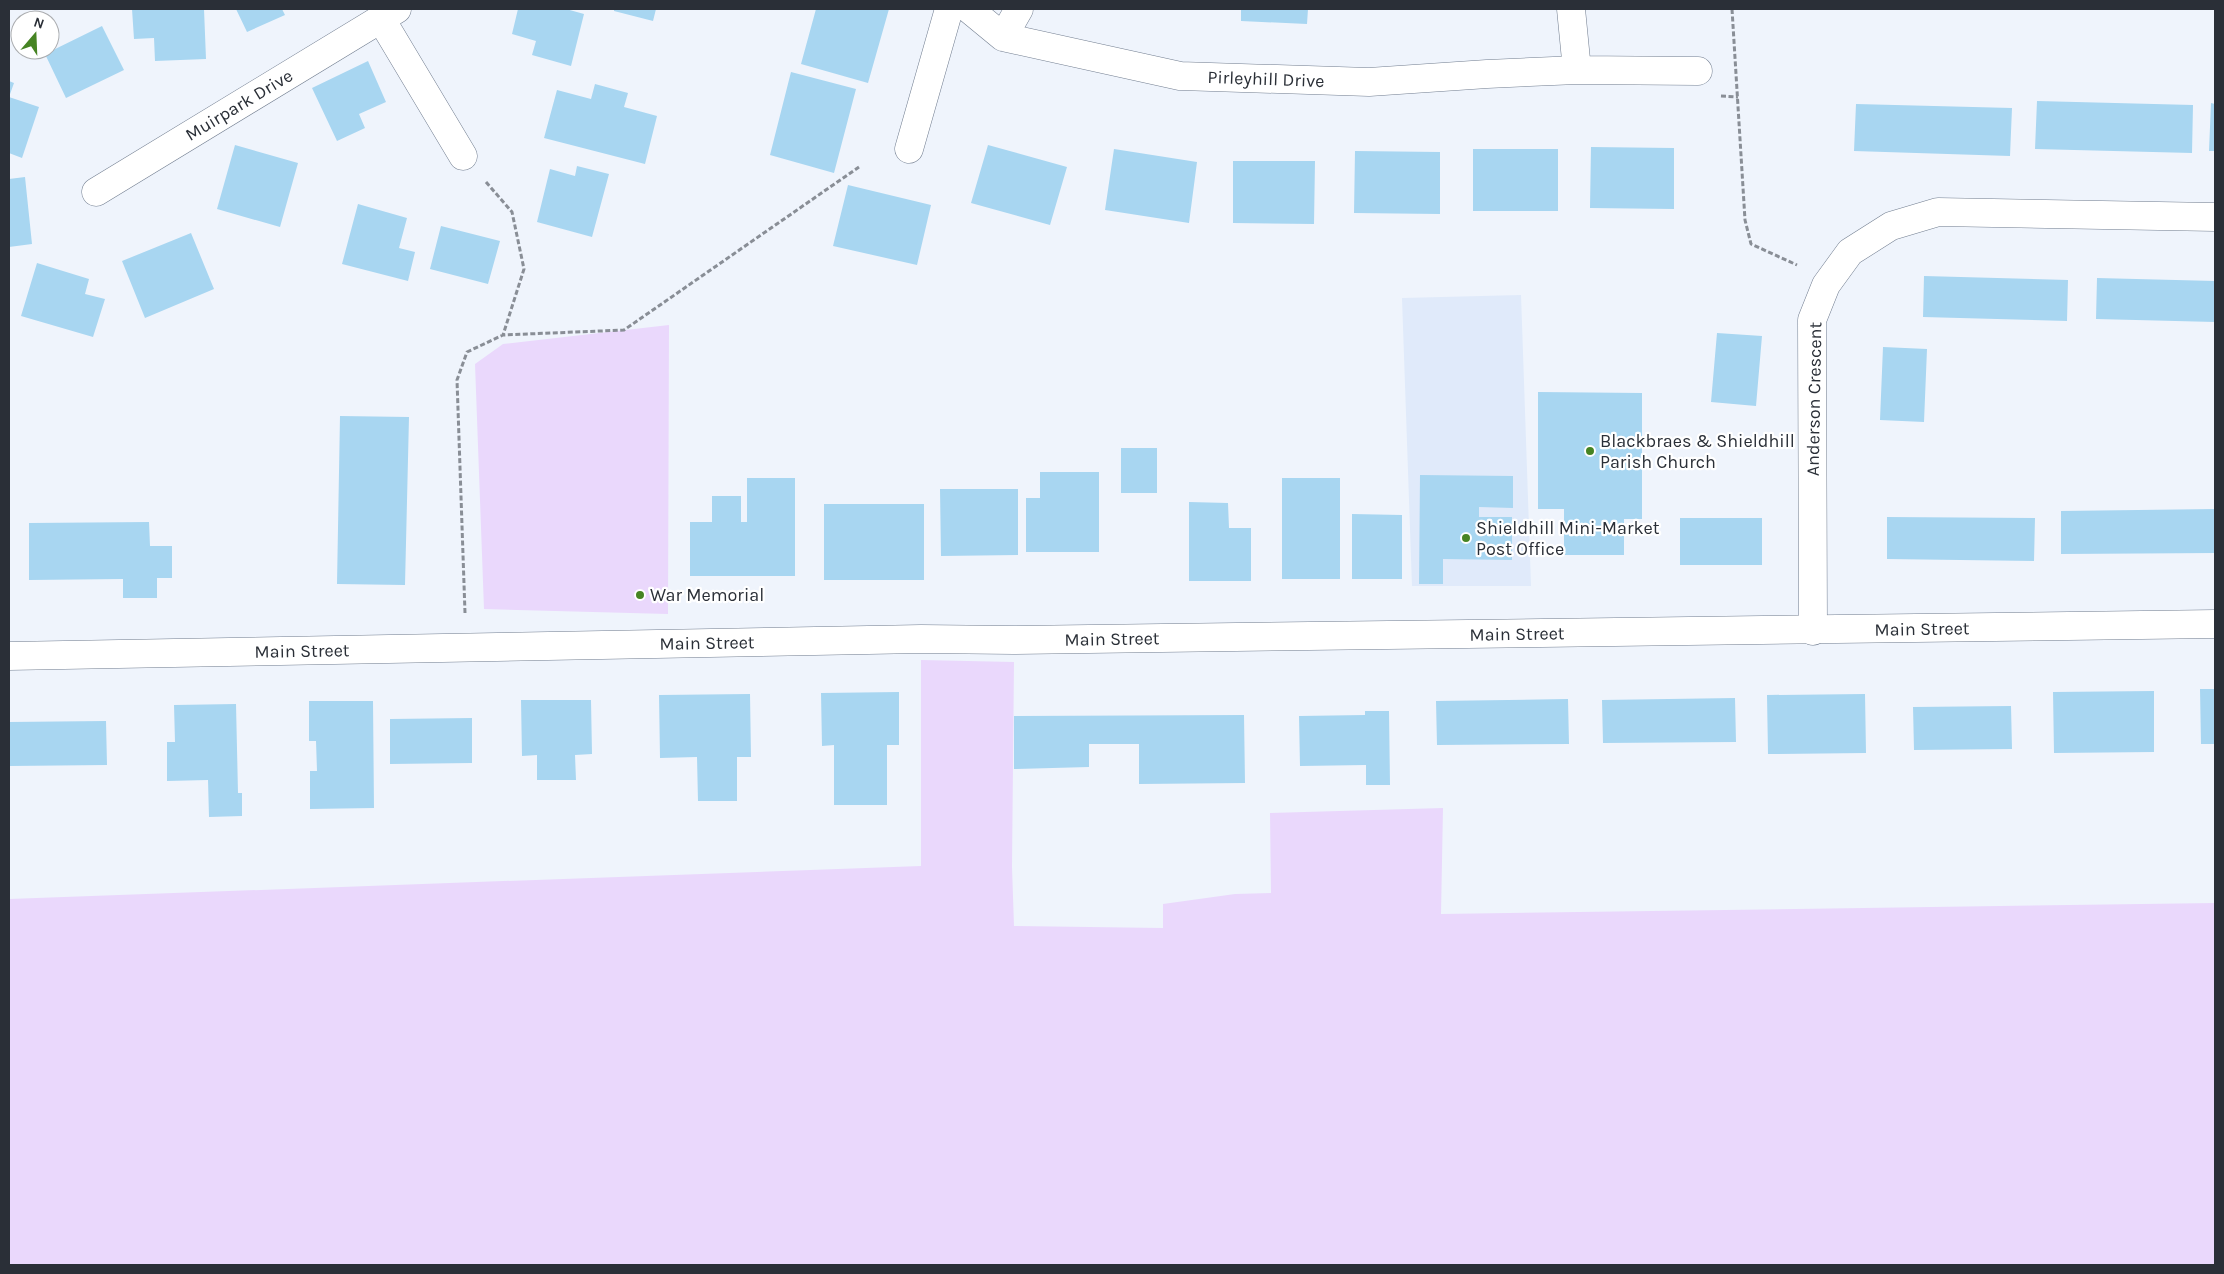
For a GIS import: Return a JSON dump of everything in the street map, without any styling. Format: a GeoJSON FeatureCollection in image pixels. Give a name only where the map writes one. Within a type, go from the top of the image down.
{"type":"FeatureCollection","features":[{"type":"Feature","properties":{"kind":"main road"},"geometry":{"type":"LineString","coordinates":[[909,149],[949,9]]}},
{"type":"Feature","properties":{"kind":"main road","name":"Pirleyhill Drive"},"geometry":{"type":"LineString","coordinates":[[969,9],[1003,37],[1180,76],[1369,82],[1577,70],[1698,71]]}},
{"type":"Feature","properties":{"kind":"main road"},"geometry":{"type":"LineString","coordinates":[[1003,37],[1019,9]]}},
{"type":"Feature","properties":{"kind":"main road"},"geometry":{"type":"LineString","coordinates":[[1571,9],[1577,70]]}},
{"type":"Feature","properties":{"kind":"main road","name":"Muirpark Drive"},"geometry":{"type":"LineString","coordinates":[[96,192],[389,14],[463,156]]}},
{"type":"Feature","properties":{"kind":"main road","name":"Anderson Crescent"},"geometry":{"type":"LineString","coordinates":[[1813,631],[1812,320],[1826,285],[1850,252],[1891,226],[1938,212],[2215,217]]}},
{"type":"Feature","properties":{"kind":"main road","name":"Main Street"},"geometry":{"type":"LineString","coordinates":[[9,656],[921,639],[1014,640],[1813,631],[2215,624]]}},
{"type":"Feature","properties":{"kind":"path"},"geometry":{"type":"LineString","coordinates":[[1732,9],[1745,220],[1751,244],[1797,265],[1826,285]]}},
{"type":"Feature","properties":{"kind":"path"},"geometry":{"type":"LineString","coordinates":[[463,156],[512,212],[524,269],[503,334]]}},
{"type":"Feature","properties":{"kind":"path"},"geometry":{"type":"LineString","coordinates":[[466,648],[457,380],[466,352],[503,334],[624,330],[859,167]]}},
{"type":"Feature","properties":{"kind":"shaded area"},"geometry":{"type":"Polygon","coordinates":[[[1521,295],[1531,586],[1412,586],[1402,298],[1521,295]]]}},
{"type":"Feature","properties":{"kind":"shaded area"},"geometry":{"type":"Polygon","coordinates":[[[669,325],[668,614],[484,609],[475,364],[503,344],[669,325]]]}},
{"type":"Feature","properties":{"kind":"shaded area"},"geometry":{"type":"Polygon","coordinates":[[[921,660],[1014,662],[1012,867],[1014,926],[1163,928],[1163,904],[1235,894],[1271,893],[1270,813],[1443,808],[1441,914],[2215,903],[2215,1265],[9,1265],[9,899],[921,866],[921,660]]]}},
{"type":"Feature","properties":{"kind":"building"},"geometry":{"type":"Polygon","coordinates":[[[132,9],[204,9],[206,59],[155,61],[154,38],[134,39],[132,9]]]}},
{"type":"Feature","properties":{"kind":"building"},"geometry":{"type":"Polygon","coordinates":[[[236,9],[282,9],[285,15],[247,32],[236,9]]]}},
{"type":"Feature","properties":{"kind":"building"},"geometry":{"type":"Polygon","coordinates":[[[518,9],[566,9],[584,14],[571,66],[532,55],[536,41],[512,34],[518,9]]]}},
{"type":"Feature","properties":{"kind":"building"},"geometry":{"type":"Polygon","coordinates":[[[614,9],[656,9],[653,21],[614,11],[614,9]]]}},
{"type":"Feature","properties":{"kind":"building"},"geometry":{"type":"Polygon","coordinates":[[[816,9],[889,9],[868,83],[801,64],[816,9]]]}},
{"type":"Feature","properties":{"kind":"building"},"geometry":{"type":"Polygon","coordinates":[[[1241,9],[1308,9],[1307,24],[1241,21],[1241,9]]]}},
{"type":"Feature","properties":{"kind":"building"},"geometry":{"type":"Polygon","coordinates":[[[102,26],[124,70],[66,98],[48,60],[60,60],[60,47],[102,26]]]}},
{"type":"Feature","properties":{"kind":"building"},"geometry":{"type":"Polygon","coordinates":[[[368,61],[386,102],[359,114],[365,128],[337,141],[312,88],[368,61]]]}},
{"type":"Feature","properties":{"kind":"building"},"geometry":{"type":"Polygon","coordinates":[[[791,72],[856,89],[834,173],[770,155],[791,72]]]}},
{"type":"Feature","properties":{"kind":"building"},"geometry":{"type":"Polygon","coordinates":[[[9,81],[14,83],[9,97],[9,81]]]}},
{"type":"Feature","properties":{"kind":"building"},"geometry":{"type":"Polygon","coordinates":[[[595,84],[628,93],[624,107],[657,116],[645,164],[544,138],[557,90],[591,99],[595,84]]]}},
{"type":"Feature","properties":{"kind":"building"},"geometry":{"type":"Polygon","coordinates":[[[9,97],[39,107],[22,158],[9,153],[9,97]]]}},
{"type":"Feature","properties":{"kind":"building"},"geometry":{"type":"Polygon","coordinates":[[[2037,101],[2193,105],[2192,153],[2035,149],[2037,101]]]}},
{"type":"Feature","properties":{"kind":"building"},"geometry":{"type":"Polygon","coordinates":[[[2211,103],[2215,104],[2215,151],[2209,151],[2211,103]]]}},
{"type":"Feature","properties":{"kind":"building"},"geometry":{"type":"Polygon","coordinates":[[[1856,104],[2012,108],[2010,156],[1854,151],[1856,104]]]}},
{"type":"Feature","properties":{"kind":"building"},"geometry":{"type":"Polygon","coordinates":[[[235,145],[298,163],[280,227],[217,209],[235,145]]]}},
{"type":"Feature","properties":{"kind":"building"},"geometry":{"type":"Polygon","coordinates":[[[988,145],[1067,167],[1050,225],[971,203],[988,145]]]}},
{"type":"Feature","properties":{"kind":"building"},"geometry":{"type":"Polygon","coordinates":[[[1591,147],[1674,148],[1674,209],[1590,208],[1591,147]]]}},
{"type":"Feature","properties":{"kind":"building"},"geometry":{"type":"Polygon","coordinates":[[[1114,149],[1197,162],[1189,223],[1105,210],[1114,149]]]}},
{"type":"Feature","properties":{"kind":"building"},"geometry":{"type":"Polygon","coordinates":[[[1473,149],[1558,149],[1558,211],[1473,211],[1473,149]]]}},
{"type":"Feature","properties":{"kind":"building"},"geometry":{"type":"Polygon","coordinates":[[[1355,151],[1440,152],[1440,214],[1354,213],[1355,151]]]}},
{"type":"Feature","properties":{"kind":"building"},"geometry":{"type":"Polygon","coordinates":[[[1233,161],[1315,161],[1314,224],[1233,223],[1233,161]]]}},
{"type":"Feature","properties":{"kind":"building"},"geometry":{"type":"Polygon","coordinates":[[[577,166],[609,174],[592,237],[537,222],[550,169],[575,176],[577,166]]]}},
{"type":"Feature","properties":{"kind":"building"},"geometry":{"type":"Polygon","coordinates":[[[25,177],[32,244],[9,247],[9,179],[25,177]]]}},
{"type":"Feature","properties":{"kind":"building"},"geometry":{"type":"Polygon","coordinates":[[[848,185],[931,205],[917,265],[833,246],[848,185]]]}},
{"type":"Feature","properties":{"kind":"building"},"geometry":{"type":"Polygon","coordinates":[[[358,204],[407,218],[399,248],[415,252],[408,281],[342,264],[358,204]]]}},
{"type":"Feature","properties":{"kind":"building"},"geometry":{"type":"Polygon","coordinates":[[[441,226],[500,241],[488,284],[430,269],[441,226]]]}},
{"type":"Feature","properties":{"kind":"building"},"geometry":{"type":"Polygon","coordinates":[[[191,233],[214,289],[145,318],[122,261],[191,233]]]}},
{"type":"Feature","properties":{"kind":"building"},"geometry":{"type":"Polygon","coordinates":[[[37,263],[89,279],[85,294],[105,299],[93,337],[21,316],[37,263]]]}},
{"type":"Feature","properties":{"kind":"building"},"geometry":{"type":"Polygon","coordinates":[[[1924,276],[2068,280],[2067,321],[1923,317],[1924,276]]]}},
{"type":"Feature","properties":{"kind":"building"},"geometry":{"type":"Polygon","coordinates":[[[2097,278],[2215,281],[2215,322],[2096,319],[2097,278]]]}},
{"type":"Feature","properties":{"kind":"building"},"geometry":{"type":"Polygon","coordinates":[[[1717,333],[1762,336],[1756,406],[1711,402],[1717,333]]]}},
{"type":"Feature","properties":{"kind":"building"},"geometry":{"type":"Polygon","coordinates":[[[1883,347],[1927,349],[1924,422],[1880,420],[1883,347]]]}},
{"type":"Feature","properties":{"kind":"building","name":"Blackbraes & Shieldhill Parish Church"},"geometry":{"type":"Polygon","coordinates":[[[1538,392],[1642,393],[1642,519],[1624,519],[1624,555],[1564,555],[1564,509],[1538,509],[1538,392]]]}},
{"type":"Feature","properties":{"kind":"building"},"geometry":{"type":"Polygon","coordinates":[[[340,416],[409,417],[405,585],[337,584],[340,416]]]}},
{"type":"Feature","properties":{"kind":"building"},"geometry":{"type":"Polygon","coordinates":[[[1121,448],[1157,448],[1157,493],[1121,493],[1121,448]]]}},
{"type":"Feature","properties":{"kind":"building"},"geometry":{"type":"Polygon","coordinates":[[[1040,472],[1099,472],[1099,552],[1026,552],[1026,498],[1040,498],[1040,472]]]}},
{"type":"Feature","properties":{"kind":"building","name":"Shieldhill Mini-Market Post Office"},"geometry":{"type":"Polygon","coordinates":[[[1420,475],[1513,476],[1513,508],[1479,507],[1479,517],[1512,517],[1512,560],[1443,559],[1443,584],[1419,584],[1420,475]]]}},
{"type":"Feature","properties":{"kind":"building"},"geometry":{"type":"Polygon","coordinates":[[[747,478],[795,478],[795,576],[690,576],[690,522],[712,522],[712,496],[741,496],[741,522],[747,522],[747,478]]]}},
{"type":"Feature","properties":{"kind":"building"},"geometry":{"type":"Polygon","coordinates":[[[1282,478],[1340,478],[1340,579],[1282,579],[1282,478]]]}},
{"type":"Feature","properties":{"kind":"building"},"geometry":{"type":"Polygon","coordinates":[[[940,489],[1018,489],[1018,555],[941,556],[940,489]]]}},
{"type":"Feature","properties":{"kind":"building"},"geometry":{"type":"Polygon","coordinates":[[[1189,502],[1228,503],[1229,528],[1251,528],[1251,581],[1189,581],[1189,502]]]}},
{"type":"Feature","properties":{"kind":"building"},"geometry":{"type":"Polygon","coordinates":[[[824,504],[924,504],[924,580],[824,580],[824,504]]]}},
{"type":"Feature","properties":{"kind":"building"},"geometry":{"type":"Polygon","coordinates":[[[2215,509],[2215,553],[2061,554],[2061,511],[2215,509]]]}},
{"type":"Feature","properties":{"kind":"building"},"geometry":{"type":"Polygon","coordinates":[[[1352,514],[1402,515],[1402,579],[1352,579],[1352,514]]]}},
{"type":"Feature","properties":{"kind":"building"},"geometry":{"type":"Polygon","coordinates":[[[1887,517],[2035,518],[2034,561],[1887,559],[1887,517]]]}},
{"type":"Feature","properties":{"kind":"building"},"geometry":{"type":"Polygon","coordinates":[[[1680,518],[1762,518],[1762,565],[1680,565],[1680,518]]]}},
{"type":"Feature","properties":{"kind":"building"},"geometry":{"type":"Polygon","coordinates":[[[149,522],[150,546],[172,546],[172,578],[157,578],[157,598],[123,598],[123,579],[29,580],[29,523],[149,522]]]}},
{"type":"Feature","properties":{"kind":"building"},"geometry":{"type":"Polygon","coordinates":[[[2200,689],[2215,689],[2215,744],[2201,744],[2200,689]]]}},
{"type":"Feature","properties":{"kind":"building"},"geometry":{"type":"Polygon","coordinates":[[[2154,691],[2154,752],[2054,753],[2053,692],[2154,691]]]}},
{"type":"Feature","properties":{"kind":"building"},"geometry":{"type":"Polygon","coordinates":[[[899,692],[899,745],[887,745],[887,805],[834,805],[834,745],[822,746],[821,693],[899,692]]]}},
{"type":"Feature","properties":{"kind":"building"},"geometry":{"type":"Polygon","coordinates":[[[750,694],[751,757],[737,757],[737,801],[698,801],[697,757],[660,758],[659,695],[750,694]]]}},
{"type":"Feature","properties":{"kind":"building"},"geometry":{"type":"Polygon","coordinates":[[[1865,694],[1866,753],[1768,754],[1767,695],[1865,694]]]}},
{"type":"Feature","properties":{"kind":"building"},"geometry":{"type":"Polygon","coordinates":[[[1735,698],[1736,742],[1603,743],[1602,700],[1735,698]]]}},
{"type":"Feature","properties":{"kind":"building"},"geometry":{"type":"Polygon","coordinates":[[[1568,699],[1569,744],[1437,745],[1436,701],[1568,699]]]}},
{"type":"Feature","properties":{"kind":"building"},"geometry":{"type":"Polygon","coordinates":[[[521,700],[591,700],[592,754],[575,755],[576,780],[537,780],[537,755],[522,756],[521,700]]]}},
{"type":"Feature","properties":{"kind":"building"},"geometry":{"type":"Polygon","coordinates":[[[309,701],[373,701],[374,808],[310,809],[310,771],[317,771],[316,741],[309,741],[309,701]]]}},
{"type":"Feature","properties":{"kind":"building"},"geometry":{"type":"Polygon","coordinates":[[[236,704],[238,793],[242,793],[242,816],[209,817],[208,780],[167,781],[167,742],[175,742],[174,705],[236,704]]]}},
{"type":"Feature","properties":{"kind":"building"},"geometry":{"type":"Polygon","coordinates":[[[2011,706],[2012,749],[1914,750],[1913,707],[2011,706]]]}},
{"type":"Feature","properties":{"kind":"building"},"geometry":{"type":"Polygon","coordinates":[[[1365,711],[1389,711],[1390,785],[1366,785],[1366,765],[1300,766],[1299,716],[1365,715],[1365,711]]]}},
{"type":"Feature","properties":{"kind":"building"},"geometry":{"type":"Polygon","coordinates":[[[1244,715],[1245,783],[1139,784],[1139,744],[1089,744],[1089,767],[1014,769],[1014,716],[1244,715]]]}},
{"type":"Feature","properties":{"kind":"building"},"geometry":{"type":"Polygon","coordinates":[[[472,718],[472,763],[390,764],[390,719],[472,718]]]}},
{"type":"Feature","properties":{"kind":"building"},"geometry":{"type":"Polygon","coordinates":[[[106,721],[107,765],[9,766],[9,722],[106,721]]]}},
{"type":"Feature","properties":{"kind":"place","name":"Blackbraes & Shieldhill Parish Church"},"geometry":{"type":"Point","coordinates":[1590,451]}},
{"type":"Feature","properties":{"kind":"place","name":"Shieldhill Mini-Market Post Office"},"geometry":{"type":"Point","coordinates":[1466,538]}},
{"type":"Feature","properties":{"kind":"place","name":"War Memorial"},"geometry":{"type":"Point","coordinates":[640,595]}}]}
